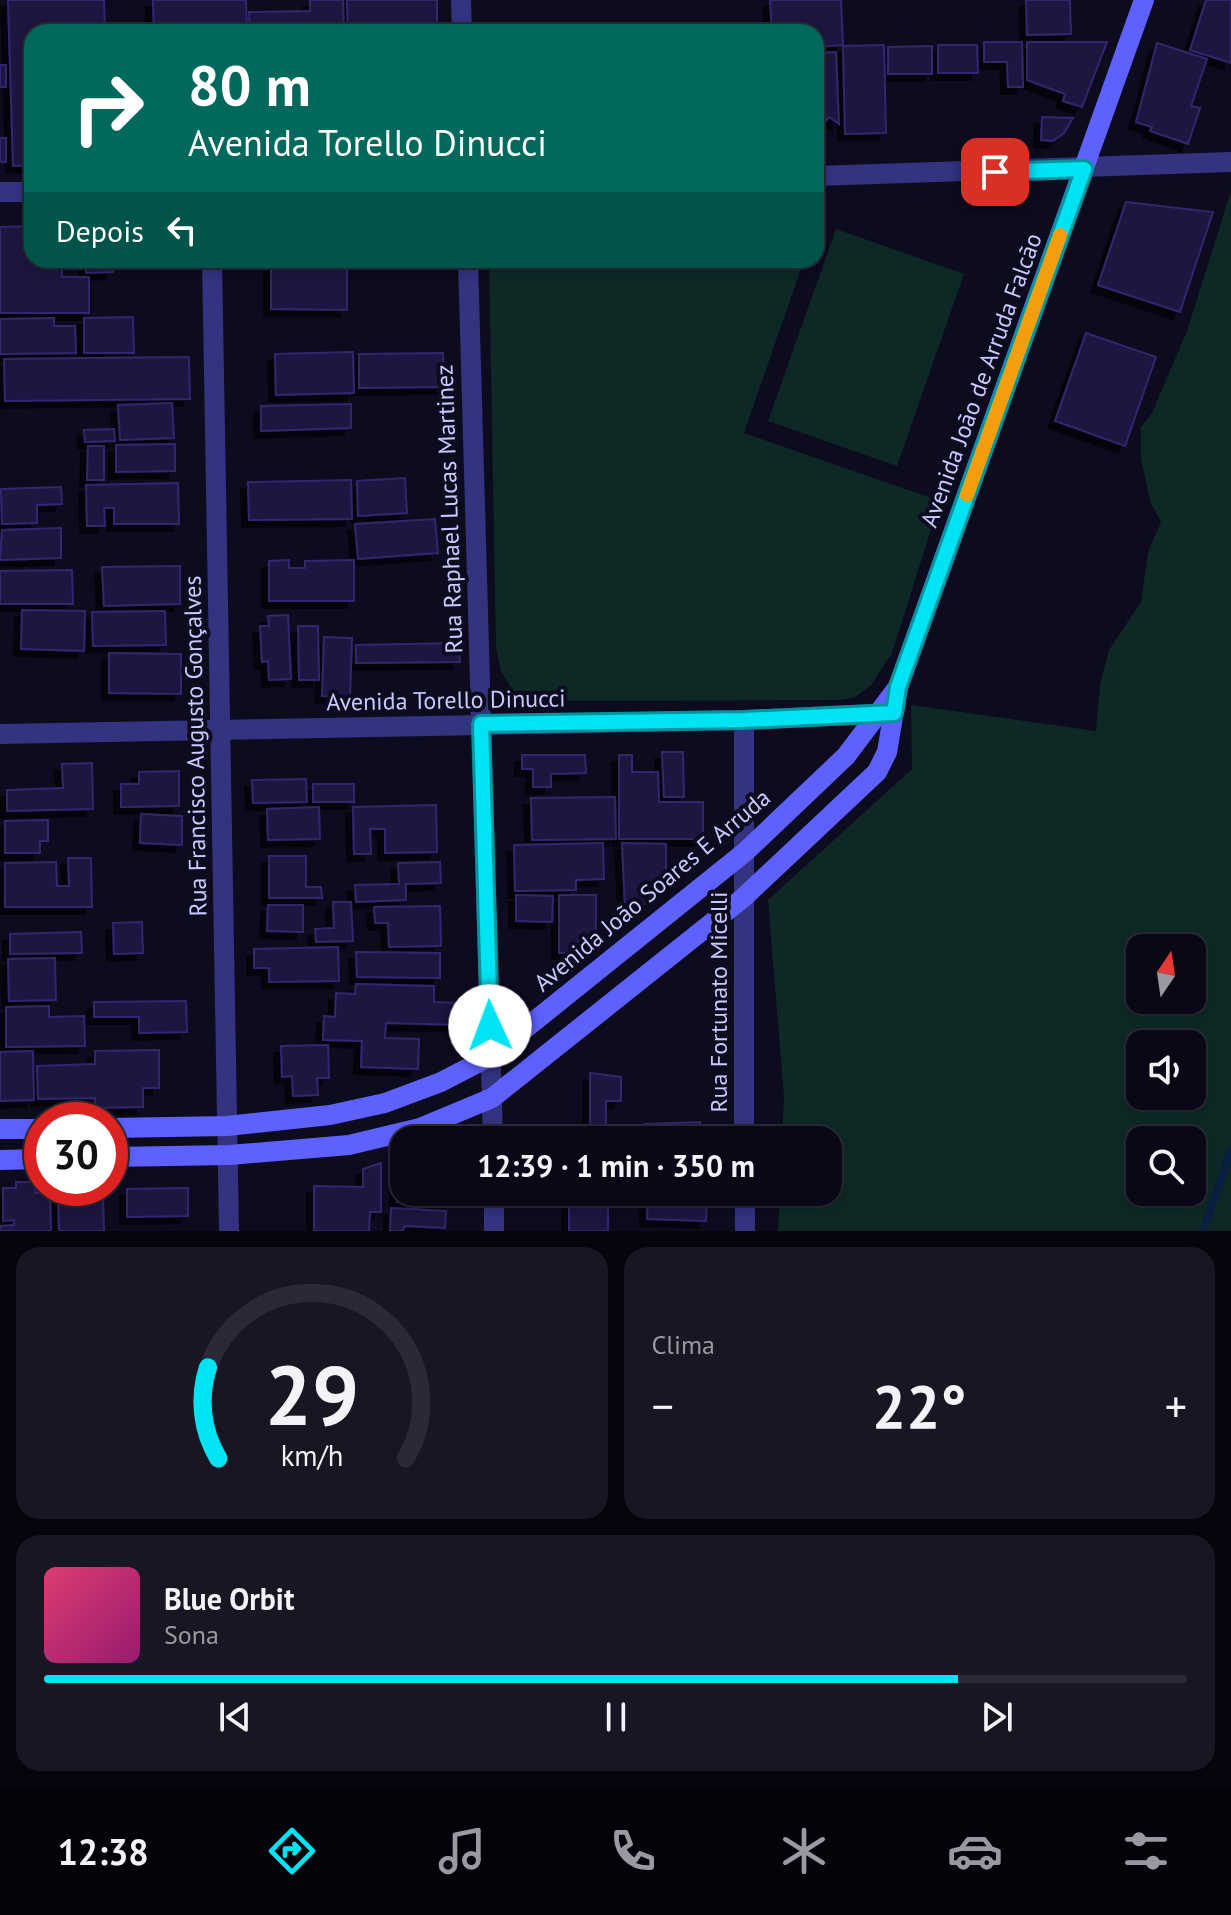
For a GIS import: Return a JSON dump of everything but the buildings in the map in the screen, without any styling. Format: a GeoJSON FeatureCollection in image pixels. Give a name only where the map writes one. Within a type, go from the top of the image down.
{"type":"FeatureCollection","features":[{"type":"Feature","properties":{"kind":"street"},"geometry":{"type":"LineString","coordinates":[[461,0],[462,24]]}},
{"type":"Feature","properties":{"kind":"street","name":"Avenida João de Arruda Falcão"},"geometry":{"type":"LineString","coordinates":[[885,714],[898,687],[1144,0]]}},
{"type":"Feature","properties":{"kind":"street"},"geometry":{"type":"LineString","coordinates":[[824,176],[1231,162]]}},
{"type":"Feature","properties":{"kind":"street"},"geometry":{"type":"LineString","coordinates":[[0,192],[24,192]]}},
{"type":"Feature","properties":{"kind":"street","name":"Rua Francisco Augusto Gonçalves"},"geometry":{"type":"LineString","coordinates":[[212,268],[229,1231]]}},
{"type":"Feature","properties":{"kind":"street","name":"Rua Raphael Lucas Martinez"},"geometry":{"type":"LineString","coordinates":[[468,268],[493,1126]]}},
{"type":"Feature","properties":{"kind":"street"},"geometry":{"type":"LineString","coordinates":[[128,1157],[229,1155],[349,1145],[420,1128],[492,1098],[743,898],[877,772],[887,752],[885,714]]}},
{"type":"Feature","properties":{"kind":"street","name":"Avenida Torello Dinucci"},"geometry":{"type":"LineString","coordinates":[[0,734],[744,720],[885,714]]}},
{"type":"Feature","properties":{"kind":"street","name":"Avenida João Soares E Arruda"},"geometry":{"type":"LineString","coordinates":[[128,1128],[227,1126],[330,1115],[385,1103],[441,1082],[491,1056],[745,852],[846,756],[885,714]]}},
{"type":"Feature","properties":{"kind":"street","name":"Rua Fortunato Micelli"},"geometry":{"type":"LineString","coordinates":[[744,720],[744,1126]]}},
{"type":"Feature","properties":{"kind":"street"},"geometry":{"type":"LineString","coordinates":[[0,1129],[24,1129]]}},
{"type":"Feature","properties":{"kind":"street"},"geometry":{"type":"LineString","coordinates":[[0,1160],[24,1159]]}},
{"type":"Feature","properties":{"kind":"street"},"geometry":{"type":"LineString","coordinates":[[494,1206],[494,1231]]}},
{"type":"Feature","properties":{"kind":"street"},"geometry":{"type":"LineString","coordinates":[[745,1206],[745,1231]]}},
{"type":"Feature","properties":{"kind":"green space"},"geometry":{"type":"Polygon","coordinates":[[[1231,191],[1231,1231],[778,1231],[779,1206],[842,1206],[842,1126],[783,1126],[784,1097],[768,900],[912,769],[911,705],[1096,731],[1100,684],[1109,650],[1141,602],[1148,552],[1161,522],[1150,501],[1141,459],[1141,427],[1152,413],[1187,331],[1231,191]]]}},
{"type":"Feature","properties":{"kind":"green space"},"geometry":{"type":"Polygon","coordinates":[[[836,229],[964,274],[897,466],[768,421],[836,229]]]}},
{"type":"Feature","properties":{"kind":"green space"},"geometry":{"type":"Polygon","coordinates":[[[489,268],[801,268],[744,433],[940,501],[892,653],[871,685],[856,697],[839,700],[531,701],[517,698],[501,671],[496,648],[489,268]]]}},
{"type":"Feature","properties":{"kind":"waterway"},"geometry":{"type":"LineString","coordinates":[[1203,1231],[1231,1150]]}},
{"type":"Feature","properties":{"kind":"slow traffic"},"geometry":{"type":"LineString","coordinates":[[967,495],[1060,235]]}},
{"type":"Feature","properties":{"kind":"route"},"geometry":{"type":"LineString","coordinates":[[490,1026],[481,724],[744,720],[894,713],[898,687],[1084,169],[995,172]]}}]}
